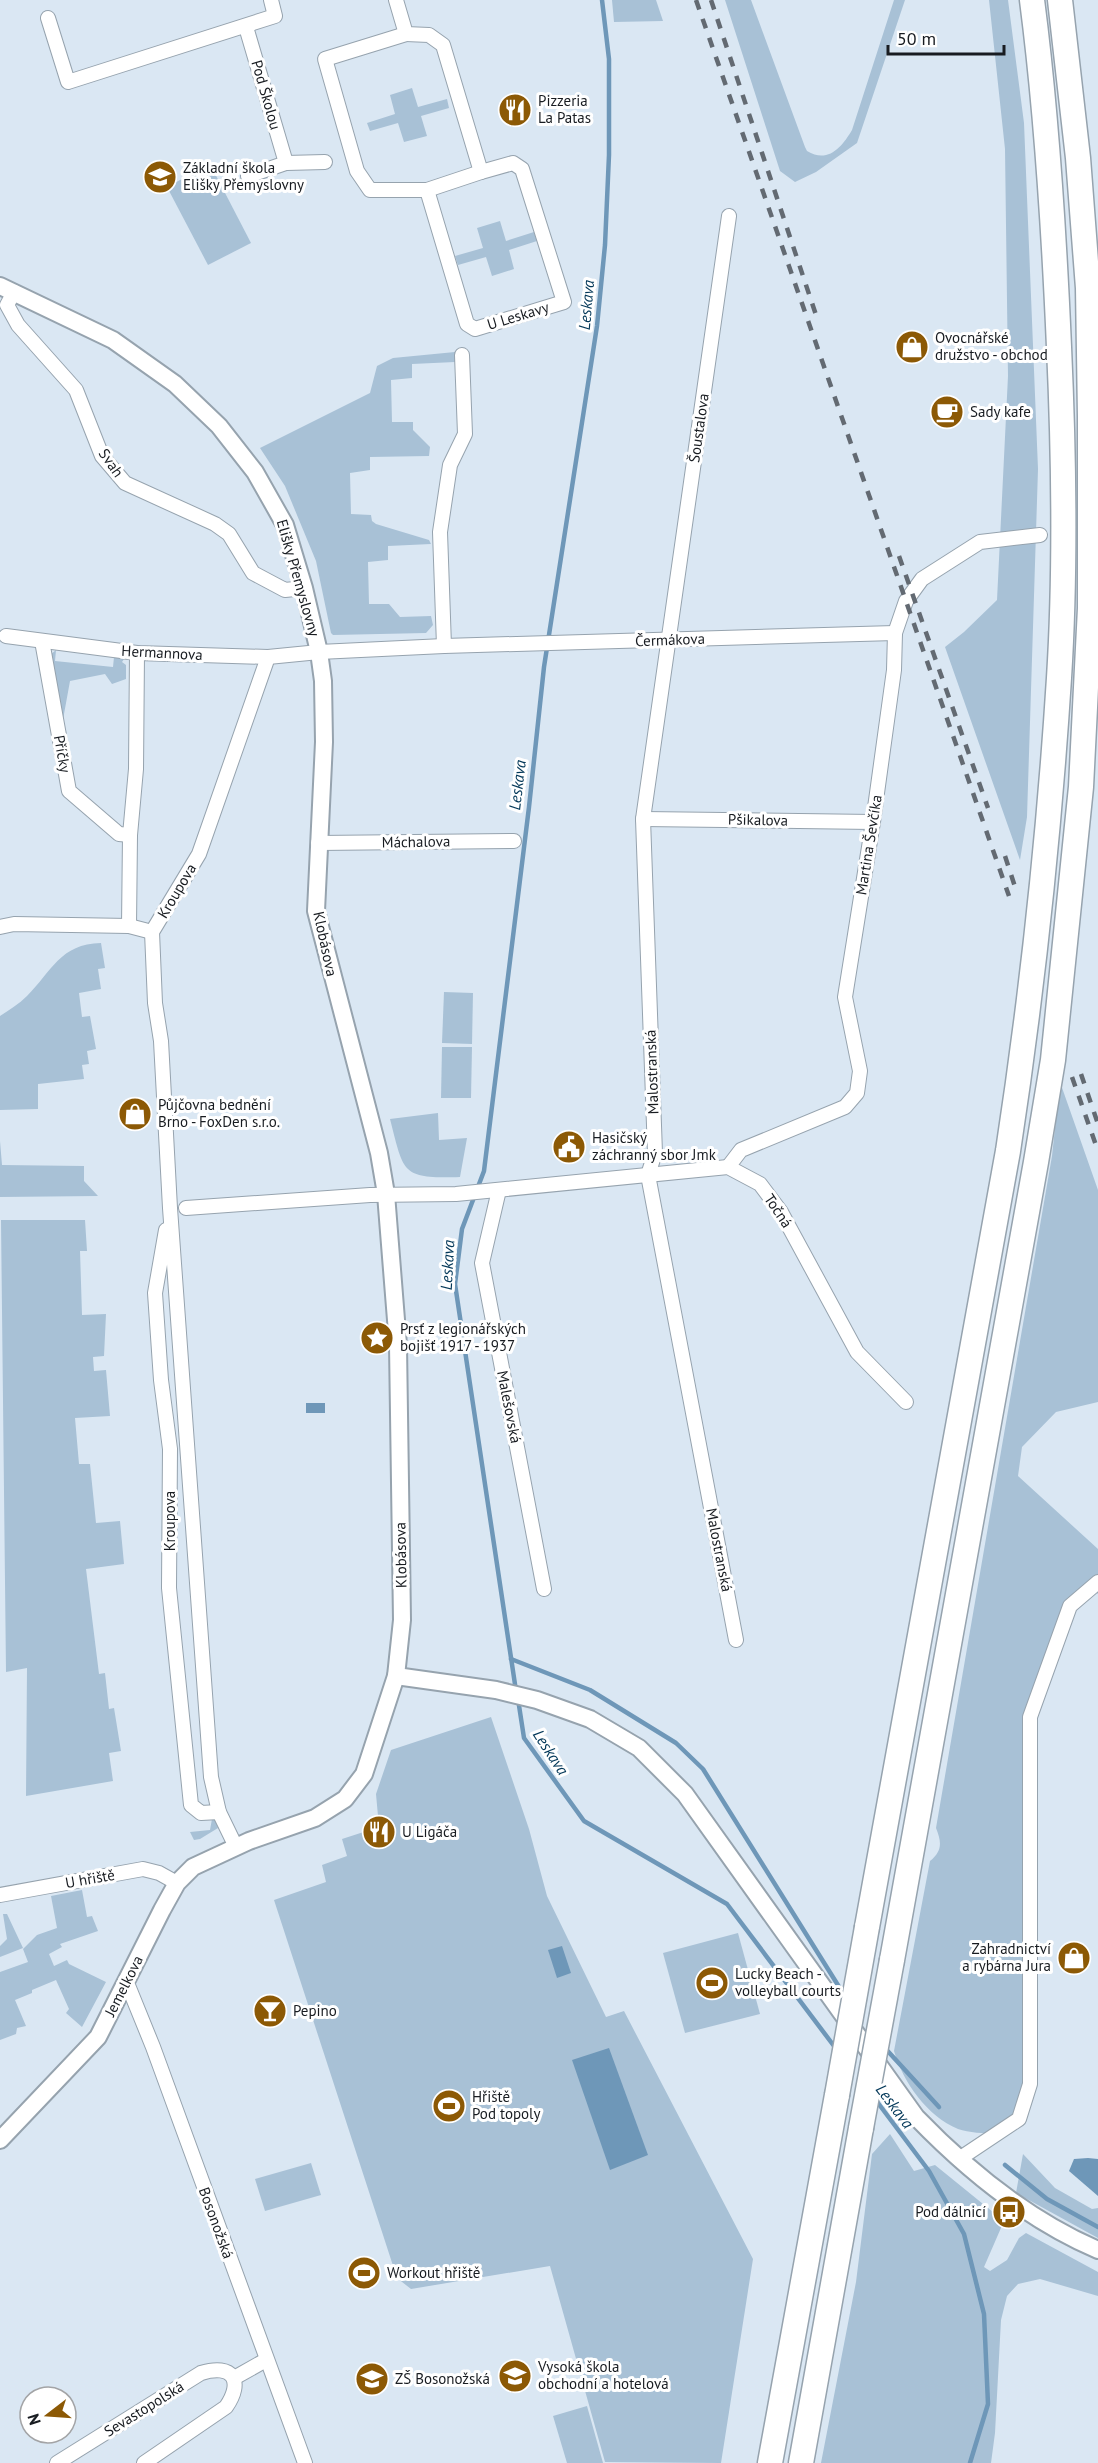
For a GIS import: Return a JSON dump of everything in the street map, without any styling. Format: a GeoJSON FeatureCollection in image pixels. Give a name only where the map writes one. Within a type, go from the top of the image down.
{"type":"FeatureCollection","features":[{"type":"Feature","properties":{"kind":"highway"},"geometry":{"type":"LineString","coordinates":[[770,2463],[1008,1151],[1027,1025],[1040,909],[1059,677],[1062,604],[1062,428],[1048,158],[1032,0]]}},
{"type":"Feature","properties":{"kind":"highway"},"geometry":{"type":"LineString","coordinates":[[801,2463],[1053,1060],[1081,787],[1090,608],[1088,288],[1078,158],[1060,0]]}},
{"type":"Feature","properties":{"kind":"street"},"geometry":{"type":"LineString","coordinates":[[48,18],[68,82],[275,16],[271,0]]}},
{"type":"Feature","properties":{"kind":"street"},"geometry":{"type":"LineString","coordinates":[[396,0],[406,34]]}},
{"type":"Feature","properties":{"kind":"street","name":"Pod Školou"},"geometry":{"type":"LineString","coordinates":[[246,27],[286,163]]}},
{"type":"Feature","properties":{"kind":"street","name":"U Leskavy"},"geometry":{"type":"LineString","coordinates":[[427,190],[466,324],[475,329],[564,302],[522,169],[513,163],[427,190],[370,190],[357,171],[325,59],[406,34],[429,35],[443,45],[481,172]]}},
{"type":"Feature","properties":{"kind":"street"},"geometry":{"type":"LineString","coordinates":[[248,176],[286,163],[325,162]]}},
{"type":"Feature","properties":{"kind":"street","name":"Šoustalova"},"geometry":{"type":"LineString","coordinates":[[669,640],[729,216]]}},
{"type":"Feature","properties":{"kind":"street","name":"Svah"},"geometry":{"type":"LineString","coordinates":[[7,289],[7,305],[18,325],[76,390],[102,456],[125,483],[215,524],[229,534],[253,573],[285,590],[304,588]]}},
{"type":"Feature","properties":{"kind":"street","name":"Elišky Přemyslovny"},"geometry":{"type":"LineString","coordinates":[[7,289],[113,340],[175,384],[219,426],[255,472],[285,525],[304,588],[319,652]]}},
{"type":"Feature","properties":{"kind":"street"},"geometry":{"type":"LineString","coordinates":[[444,646],[440,532],[450,465],[465,434],[462,356]]}},
{"type":"Feature","properties":{"kind":"street","name":"Martina Ševčíka"},"geometry":{"type":"LineString","coordinates":[[728,1167],[741,1150],[845,1107],[857,1093],[860,1071],[845,998],[894,670],[895,633],[906,601],[922,579],[980,542],[1040,535]]}},
{"type":"Feature","properties":{"kind":"street","name":"Čermákova"},"geometry":{"type":"LineString","coordinates":[[319,652],[444,646],[895,633]]}},
{"type":"Feature","properties":{"kind":"street","name":"Hermannova"},"geometry":{"type":"LineString","coordinates":[[6,636],[137,653],[268,657],[319,652]]}},
{"type":"Feature","properties":{"kind":"street","name":"Malostranská"},"geometry":{"type":"LineString","coordinates":[[669,640],[643,819],[655,1153],[648,1175],[736,1640]]}},
{"type":"Feature","properties":{"kind":"street","name":"Příčky"},"geometry":{"type":"LineString","coordinates":[[42,641],[69,791],[119,834],[130,835]]}},
{"type":"Feature","properties":{"kind":"street","name":"Klobásova"},"geometry":{"type":"LineString","coordinates":[[242,1844],[315,1818],[345,1799],[364,1774],[396,1677],[402,1620],[400,1400],[386,1194],[379,1153],[316,911],[324,742],[323,681],[319,652]]}},
{"type":"Feature","properties":{"kind":"street"},"geometry":{"type":"LineString","coordinates":[[129,926],[130,835],[136,769],[137,653]]}},
{"type":"Feature","properties":{"kind":"street","name":"Kroupova"},"geometry":{"type":"LineString","coordinates":[[242,1844],[219,1812],[211,1777],[170,1208],[161,1041],[155,1003],[152,932],[199,854],[268,657]]}},
{"type":"Feature","properties":{"kind":"street","name":"Pšikalova"},"geometry":{"type":"LineString","coordinates":[[643,819],[873,822]]}},
{"type":"Feature","properties":{"kind":"street","name":"Máchalova"},"geometry":{"type":"LineString","coordinates":[[318,843],[514,842]]}},
{"type":"Feature","properties":{"kind":"street"},"geometry":{"type":"LineString","coordinates":[[0,927],[14,924],[129,926],[152,932]]}},
{"type":"Feature","properties":{"kind":"street"},"geometry":{"type":"LineString","coordinates":[[186,1208],[386,1194],[401,1196],[495,1191],[728,1167]]}},
{"type":"Feature","properties":{"kind":"street","name":"Točná"},"geometry":{"type":"LineString","coordinates":[[728,1167],[760,1184],[782,1212],[857,1352],[906,1402]]}},
{"type":"Feature","properties":{"kind":"street","name":"Malešovská"},"geometry":{"type":"LineString","coordinates":[[495,1191],[482,1263],[544,1589]]}},
{"type":"Feature","properties":{"kind":"street","name":"Kroupova"},"geometry":{"type":"LineString","coordinates":[[170,1208],[155,1293],[161,1380],[170,1449],[169,1588],[191,1805],[201,1813],[219,1812]]}},
{"type":"Feature","properties":{"kind":"street"},"geometry":{"type":"LineString","coordinates":[[959,2159],[1019,2119],[1030,2084],[1030,1716],[1070,1606],[1098,1581]]}},
{"type":"Feature","properties":{"kind":"street"},"geometry":{"type":"LineString","coordinates":[[396,1677],[496,1690],[537,1700],[590,1719],[639,1748],[685,1794],[916,2117],[959,2159],[1021,2209],[1098,2250]]}},
{"type":"Feature","properties":{"kind":"street","name":"Jemelkova"},"geometry":{"type":"LineString","coordinates":[[0,2140],[98,2037],[177,1883],[193,1867],[242,1844]]}},
{"type":"Feature","properties":{"kind":"street","name":"U hřiště"},"geometry":{"type":"LineString","coordinates":[[0,1895],[143,1869],[159,1873],[177,1883]]}},
{"type":"Feature","properties":{"kind":"street","name":"Bosonožská"},"geometry":{"type":"LineString","coordinates":[[127,1983],[153,2047],[305,2463]]}},
{"type":"Feature","properties":{"kind":"street"},"geometry":{"type":"LineString","coordinates":[[144,2463],[226,2407],[236,2386],[234,2378],[266,2360]]}},
{"type":"Feature","properties":{"kind":"street","name":"Sevastopolská"},"geometry":{"type":"LineString","coordinates":[[57,2463],[201,2373],[219,2370],[229,2373],[234,2378]]}},
{"type":"Feature","properties":{"kind":"shaded area"},"geometry":{"type":"Polygon","coordinates":[[[612,0],[656,0],[663,21],[614,22],[612,0]]]}},
{"type":"Feature","properties":{"kind":"shaded area"},"geometry":{"type":"Polygon","coordinates":[[[725,0],[751,0],[805,147],[807,151],[821,156],[828,155],[839,148],[852,130],[894,0],[905,0],[857,143],[816,172],[795,182],[780,171],[725,0]]]}},
{"type":"Feature","properties":{"kind":"shaded area"},"geometry":{"type":"Polygon","coordinates":[[[989,0],[1008,0],[1024,123],[1038,469],[1027,817],[1020,860],[945,647],[997,600],[1008,376],[1005,149],[989,0]]]}},
{"type":"Feature","properties":{"kind":"shaded area"},"geometry":{"type":"Polygon","coordinates":[[[412,88],[418,107],[447,99],[449,108],[421,116],[427,136],[404,142],[398,123],[370,131],[367,123],[395,114],[390,95],[412,88]]]}},
{"type":"Feature","properties":{"kind":"shaded area"},"geometry":{"type":"Polygon","coordinates":[[[210,164],[251,243],[208,265],[167,187],[210,164]]]}},
{"type":"Feature","properties":{"kind":"shaded area"},"geometry":{"type":"Polygon","coordinates":[[[500,221],[506,241],[534,232],[537,241],[509,250],[514,269],[492,276],[486,257],[458,265],[455,256],[483,248],[477,228],[500,221]]]}},
{"type":"Feature","properties":{"kind":"shaded area"},"geometry":{"type":"Polygon","coordinates":[[[455,352],[455,362],[412,364],[412,378],[391,380],[392,422],[413,422],[413,430],[430,447],[429,456],[370,457],[370,470],[350,473],[351,514],[371,515],[372,521],[376,524],[429,540],[431,544],[388,546],[388,560],[368,562],[369,604],[389,604],[400,617],[431,616],[433,625],[426,633],[333,635],[316,561],[285,486],[260,448],[370,393],[377,366],[393,358],[455,352]]]}},
{"type":"Feature","properties":{"kind":"shaded area"},"geometry":{"type":"Polygon","coordinates":[[[56,650],[55,661],[113,667],[114,657],[124,659],[122,662],[126,665],[126,679],[112,684],[105,674],[70,681],[62,725],[50,655],[56,650]]]}},
{"type":"Feature","properties":{"kind":"shaded area"},"geometry":{"type":"Polygon","coordinates":[[[101,943],[105,968],[98,969],[101,989],[79,993],[82,1017],[90,1016],[96,1049],[87,1051],[89,1064],[82,1065],[84,1079],[38,1084],[38,1109],[0,1110],[0,1016],[27,996],[66,954],[76,948],[101,943]]]}},
{"type":"Feature","properties":{"kind":"shaded area"},"geometry":{"type":"Polygon","coordinates":[[[444,992],[473,993],[472,1044],[442,1043],[444,992]]]}},
{"type":"Feature","properties":{"kind":"shaded area"},"geometry":{"type":"Polygon","coordinates":[[[442,1047],[472,1047],[471,1098],[441,1098],[442,1047]]]}},
{"type":"Feature","properties":{"kind":"shaded area"},"geometry":{"type":"Polygon","coordinates":[[[1060,1082],[1098,1190],[1098,1402],[1056,1412],[1022,1447],[1018,1476],[1098,1549],[1098,1594],[1091,1587],[1070,1606],[1030,1717],[1030,2084],[1019,2119],[996,2134],[958,2129],[936,2116],[910,2086],[894,2051],[930,1861],[937,1854],[940,1846],[936,1828],[1052,1156],[1060,1082]]]}},
{"type":"Feature","properties":{"kind":"shaded area"},"geometry":{"type":"Polygon","coordinates":[[[438,1113],[439,1140],[467,1138],[460,1177],[416,1174],[408,1169],[399,1151],[390,1119],[438,1113]]]}},
{"type":"Feature","properties":{"kind":"shaded area"},"geometry":{"type":"Polygon","coordinates":[[[0,1141],[2,1165],[84,1166],[84,1181],[98,1196],[0,1197],[0,1141]]]}},
{"type":"Feature","properties":{"kind":"shaded area"},"geometry":{"type":"Polygon","coordinates":[[[1,1220],[85,1220],[87,1251],[80,1251],[82,1315],[106,1314],[104,1356],[93,1357],[94,1371],[106,1370],[110,1416],[75,1418],[79,1464],[90,1464],[96,1523],[120,1521],[124,1564],[86,1569],[99,1674],[105,1673],[109,1709],[114,1708],[121,1751],[109,1753],[113,1781],[26,1796],[27,1668],[6,1672],[1,1220]]]}},
{"type":"Feature","properties":{"kind":"shaded area"},"geometry":{"type":"Polygon","coordinates":[[[306,1403],[325,1403],[325,1413],[306,1413],[306,1403]]]}},
{"type":"Feature","properties":{"kind":"shaded area"},"geometry":{"type":"Polygon","coordinates":[[[491,1717],[529,1829],[547,1896],[606,2017],[624,2011],[753,2259],[721,2463],[605,2462],[550,2266],[411,2289],[397,2278],[274,1900],[326,1882],[322,1865],[347,1856],[342,1839],[379,1827],[376,1794],[391,1750],[491,1717]]]}},
{"type":"Feature","properties":{"kind":"shaded area"},"geometry":{"type":"Polygon","coordinates":[[[212,1819],[215,1820],[218,1828],[194,1840],[190,1832],[210,1830],[212,1819]]]}},
{"type":"Feature","properties":{"kind":"shaded area"},"geometry":{"type":"Polygon","coordinates":[[[82,1890],[87,1917],[92,1916],[98,1931],[60,1944],[62,1947],[49,1954],[54,1966],[67,1960],[69,1964],[106,1982],[82,2027],[66,2013],[69,2009],[56,1980],[15,2000],[26,2026],[17,2028],[16,2034],[0,2040],[0,1972],[28,1962],[23,1949],[37,1935],[57,1928],[51,1896],[82,1890]]]}},
{"type":"Feature","properties":{"kind":"shaded area"},"geometry":{"type":"Polygon","coordinates":[[[3,1914],[7,1914],[23,1948],[0,1957],[0,1946],[7,1939],[3,1914]]]}},
{"type":"Feature","properties":{"kind":"shaded area","name":"Lucky Beach - volleyball courts"},"geometry":{"type":"Polygon","coordinates":[[[738,1933],[760,2014],[685,2033],[663,1953],[738,1933]]]}},
{"type":"Feature","properties":{"kind":"shaded area"},"geometry":{"type":"Polygon","coordinates":[[[562,1946],[571,1973],[557,1978],[548,1950],[562,1946]]]}},
{"type":"Feature","properties":{"kind":"shaded area"},"geometry":{"type":"Polygon","coordinates":[[[609,2048],[648,2155],[610,2170],[572,2060],[609,2048]]]}},
{"type":"Feature","properties":{"kind":"shaded area"},"geometry":{"type":"Polygon","coordinates":[[[890,2134],[914,2171],[935,2165],[1004,2221],[984,2267],[990,2271],[1007,2260],[1019,2238],[1026,2233],[1098,2272],[1098,2296],[1040,2279],[1018,2284],[1007,2296],[1001,2320],[995,2433],[991,2463],[821,2463],[856,2282],[872,2154],[890,2134]]]}},
{"type":"Feature","properties":{"kind":"shaded area"},"geometry":{"type":"Polygon","coordinates":[[[1023,2154],[1055,2188],[1092,2209],[1098,2208],[1098,2238],[1016,2193],[1023,2154]]]}},
{"type":"Feature","properties":{"kind":"shaded area"},"geometry":{"type":"Polygon","coordinates":[[[1074,2159],[1098,2159],[1098,2196],[1069,2171],[1074,2159]]]}},
{"type":"Feature","properties":{"kind":"shaded area"},"geometry":{"type":"Polygon","coordinates":[[[311,2163],[321,2195],[265,2211],[255,2179],[311,2163]]]}},
{"type":"Feature","properties":{"kind":"shaded area"},"geometry":{"type":"Polygon","coordinates":[[[587,2406],[603,2463],[567,2463],[553,2416],[587,2406]]]}},
{"type":"Feature","properties":{"kind":"waterway","name":"Leskava"},"geometry":{"type":"LineString","coordinates":[[516,1691],[455,1284],[462,1229],[484,1171],[544,667],[597,326],[605,245],[609,155],[609,59],[602,0]]}},
{"type":"Feature","properties":{"kind":"waterway"},"geometry":{"type":"LineString","coordinates":[[511,1659],[590,1690],[676,1743],[703,1769],[846,1998]]}},
{"type":"Feature","properties":{"kind":"waterway","name":"Leskava"},"geometry":{"type":"LineString","coordinates":[[518,1699],[524,1738],[584,1821],[727,1904],[837,2050]]}},
{"type":"Feature","properties":{"kind":"waterway"},"geometry":{"type":"LineString","coordinates":[[884,2047],[939,2107]]}},
{"type":"Feature","properties":{"kind":"waterway","name":"Leskava"},"geometry":{"type":"LineString","coordinates":[[875,2099],[929,2171],[964,2234],[984,2314],[988,2404],[970,2463]]}},
{"type":"Feature","properties":{"kind":"waterway"},"geometry":{"type":"LineString","coordinates":[[1005,2165],[1047,2199],[1098,2227]]}},
{"type":"Feature","properties":{"kind":"railway"},"geometry":{"type":"LineString","coordinates":[[696,0],[1009,896]]}},
{"type":"Feature","properties":{"kind":"railway"},"geometry":{"type":"LineString","coordinates":[[711,0],[818,321]]}},
{"type":"Feature","properties":{"kind":"railway"},"geometry":{"type":"LineString","coordinates":[[899,556],[988,808]]}},
{"type":"Feature","properties":{"kind":"railway"},"geometry":{"type":"LineString","coordinates":[[1005,856],[1017,893]]}},
{"type":"Feature","properties":{"kind":"railway"},"geometry":{"type":"LineString","coordinates":[[1081,1074],[1098,1124]]}},
{"type":"Feature","properties":{"kind":"railway"},"geometry":{"type":"LineString","coordinates":[[1072,1077],[1098,1151]]}},
{"type":"Feature","properties":{"kind":"place","name":"Pizzeria La Patas"},"geometry":{"type":"Point","coordinates":[515,110]}},
{"type":"Feature","properties":{"kind":"place","name":"Základní škola Elišky Přemyslovny"},"geometry":{"type":"Point","coordinates":[160,177]}},
{"type":"Feature","properties":{"kind":"place","name":"Ovocnářské družstvo - obchod"},"geometry":{"type":"Point","coordinates":[912,347]}},
{"type":"Feature","properties":{"kind":"place","name":"Sady kafe"},"geometry":{"type":"Point","coordinates":[947,412]}},
{"type":"Feature","properties":{"kind":"place","name":"Půjčovna bednění Brno - FoxDen s.r.o."},"geometry":{"type":"Point","coordinates":[135,1114]}},
{"type":"Feature","properties":{"kind":"place","name":"Hasičský záchranný sbor Jmk"},"geometry":{"type":"Point","coordinates":[569,1147]}},
{"type":"Feature","properties":{"kind":"place","name":"Prsť z legionářských bojišť 1917 - 1937"},"geometry":{"type":"Point","coordinates":[377,1338]}},
{"type":"Feature","properties":{"kind":"place","name":"U Ligáča"},"geometry":{"type":"Point","coordinates":[379,1832]}},
{"type":"Feature","properties":{"kind":"place","name":"Zahradnictví a rybárna Jura"},"geometry":{"type":"Point","coordinates":[1074,1958]}},
{"type":"Feature","properties":{"kind":"place","name":"Lucky Beach - volleyball courts"},"geometry":{"type":"Point","coordinates":[712,1983]}},
{"type":"Feature","properties":{"kind":"place","name":"Pepino"},"geometry":{"type":"Point","coordinates":[270,2011]}},
{"type":"Feature","properties":{"kind":"place","name":"Hřiště Pod topoly"},"geometry":{"type":"Point","coordinates":[449,2106]}},
{"type":"Feature","properties":{"kind":"place","name":"Pod dálnicí"},"geometry":{"type":"Point","coordinates":[1009,2212]}},
{"type":"Feature","properties":{"kind":"place","name":"Workout hřiště"},"geometry":{"type":"Point","coordinates":[364,2273]}},
{"type":"Feature","properties":{"kind":"place","name":"Vysoká škola obchodní a hotelová"},"geometry":{"type":"Point","coordinates":[515,2376]}},
{"type":"Feature","properties":{"kind":"place","name":"ZŠ Bosonožská"},"geometry":{"type":"Point","coordinates":[372,2379]}}]}
